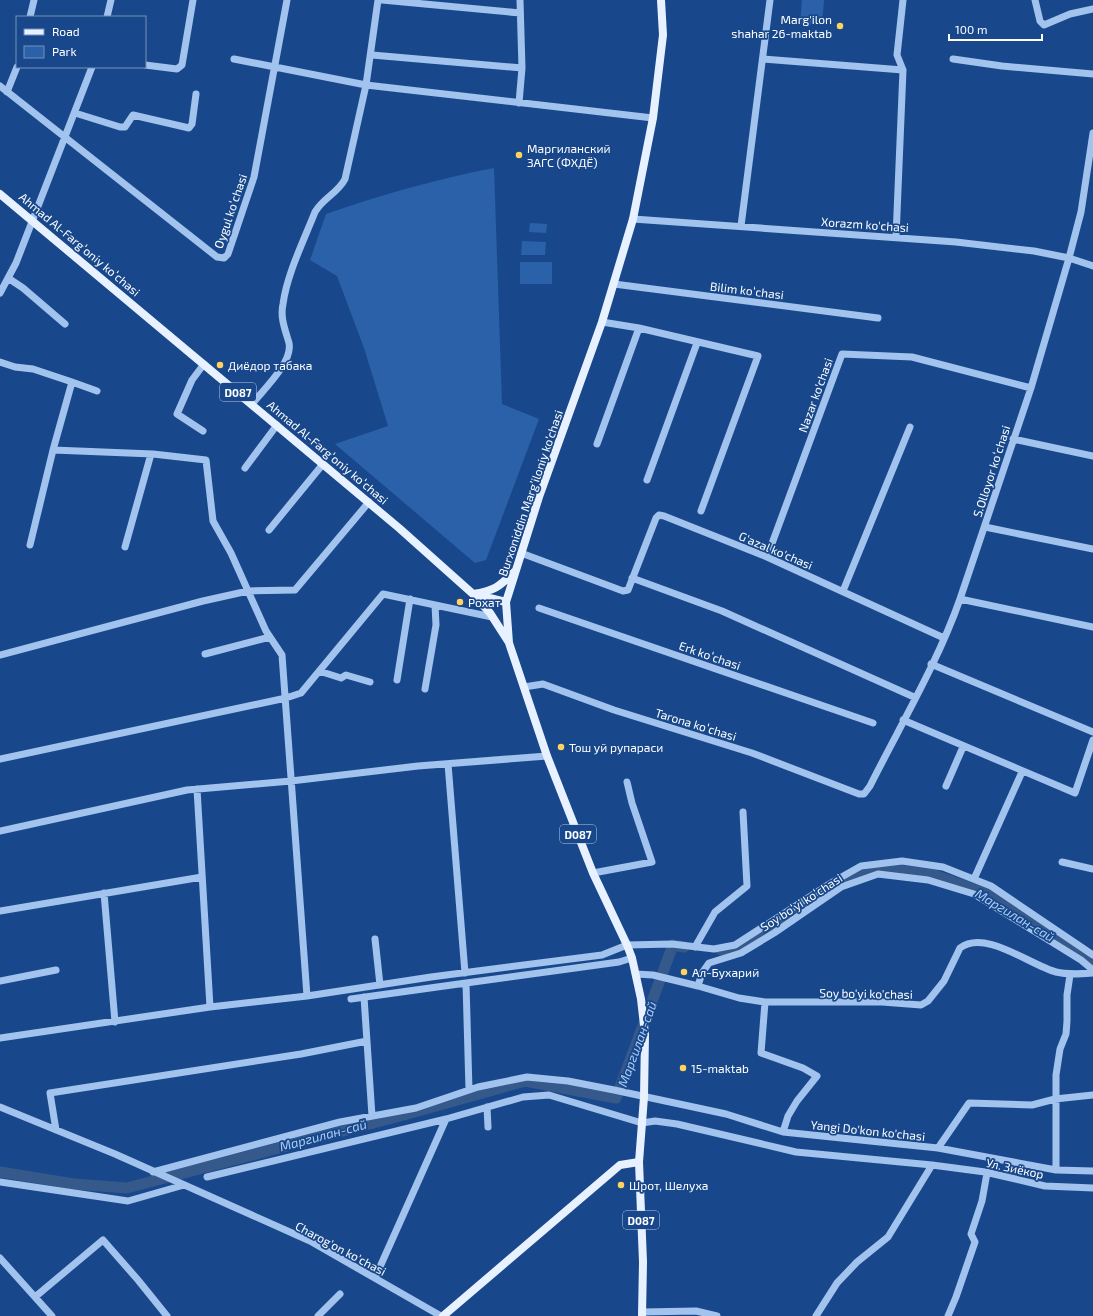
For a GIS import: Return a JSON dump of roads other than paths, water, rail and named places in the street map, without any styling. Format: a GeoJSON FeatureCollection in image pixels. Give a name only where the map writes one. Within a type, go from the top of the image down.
{"type":"FeatureCollection","features":[{"type":"Feature","properties":{"kind":"main road","name":"Burxoniddin Marg’iloniy ko’chasi"},"geometry":{"type":"LineString","coordinates":[[642,1314],[643,1262],[639,1162],[644,1097],[645,1034],[636,974],[627,945],[593,873],[547,756],[509,643],[506,602],[521,553],[602,322],[633,218],[654,118],[663,35],[661,0]]}},
{"type":"Feature","properties":{"kind":"main road","name":"Ahmad Al-Fargʻoniy koʻchasi"},"geometry":{"type":"LineString","coordinates":[[0,194],[369,502],[473,594]]}},
{"type":"Feature","properties":{"kind":"main road"},"geometry":{"type":"LineString","coordinates":[[473,594],[488,592],[499,587],[515,571]]}},
{"type":"Feature","properties":{"kind":"main road","name":"D087"},"geometry":{"type":"LineString","coordinates":[[473,594],[506,602]]}},
{"type":"Feature","properties":{"kind":"main road","name":"D087"},"geometry":{"type":"LineString","coordinates":[[473,594],[492,617],[509,643]]}},
{"type":"Feature","properties":{"kind":"main road"},"geometry":{"type":"LineString","coordinates":[[442,1316],[620,1165],[639,1162]]}},
{"type":"Feature","properties":{"kind":"street"},"geometry":{"type":"LineString","coordinates":[[30,16],[34,0]]}},
{"type":"Feature","properties":{"kind":"street"},"geometry":{"type":"LineString","coordinates":[[107,16],[111,0]]}},
{"type":"Feature","properties":{"kind":"street"},"geometry":{"type":"LineString","coordinates":[[146,65],[177,69],[182,65],[193,0]]}},
{"type":"Feature","properties":{"kind":"street","name":"Oygul koʻchasi"},"geometry":{"type":"LineString","coordinates":[[66,137],[217,257],[224,258],[228,254],[250,192],[287,0]]}},
{"type":"Feature","properties":{"kind":"street"},"geometry":{"type":"LineString","coordinates":[[252,404],[283,366],[288,356],[289,344],[282,313],[284,296],[315,212],[321,202],[338,189],[345,179],[372,55],[378,0]]}},
{"type":"Feature","properties":{"kind":"street"},"geometry":{"type":"LineString","coordinates":[[382,0],[520,13]]}},
{"type":"Feature","properties":{"kind":"street"},"geometry":{"type":"LineString","coordinates":[[519,103],[522,68],[520,0]]}},
{"type":"Feature","properties":{"kind":"street"},"geometry":{"type":"LineString","coordinates":[[741,226],[746,171],[763,59],[770,0]]}},
{"type":"Feature","properties":{"kind":"street"},"geometry":{"type":"LineString","coordinates":[[896,237],[903,70],[897,55],[902,0]]}},
{"type":"Feature","properties":{"kind":"street"},"geometry":{"type":"LineString","coordinates":[[1035,0],[1040,21],[1044,25],[1070,14],[1093,9]]}},
{"type":"Feature","properties":{"kind":"street"},"geometry":{"type":"LineString","coordinates":[[372,55],[522,68]]}},
{"type":"Feature","properties":{"kind":"street"},"geometry":{"type":"LineString","coordinates":[[234,59],[366,85],[654,118]]}},
{"type":"Feature","properties":{"kind":"street"},"geometry":{"type":"LineString","coordinates":[[763,59],[903,70]]}},
{"type":"Feature","properties":{"kind":"street"},"geometry":{"type":"LineString","coordinates":[[953,59],[1002,66],[1093,74]]}},
{"type":"Feature","properties":{"kind":"street"},"geometry":{"type":"LineString","coordinates":[[7,92],[17,68]]}},
{"type":"Feature","properties":{"kind":"street"},"geometry":{"type":"LineString","coordinates":[[0,293],[16,263],[92,68]]}},
{"type":"Feature","properties":{"kind":"street"},"geometry":{"type":"LineString","coordinates":[[0,86],[66,137]]}},
{"type":"Feature","properties":{"kind":"street"},"geometry":{"type":"LineString","coordinates":[[75,113],[120,127],[125,127],[133,115],[189,128],[192,124],[196,94]]}},
{"type":"Feature","properties":{"kind":"street","name":"S.Olloyor koʻchasi"},"geometry":{"type":"LineString","coordinates":[[859,794],[864,794],[870,786],[932,664],[960,599],[1031,388],[1069,258],[1081,212],[1093,133]]}},
{"type":"Feature","properties":{"kind":"street","name":"Xorazm ko'chasi"},"geometry":{"type":"LineString","coordinates":[[633,218],[896,237],[1027,250],[1069,258],[1093,266]]}},
{"type":"Feature","properties":{"kind":"street"},"geometry":{"type":"LineString","coordinates":[[8,278],[23,288],[65,324]]}},
{"type":"Feature","properties":{"kind":"street","name":"Bilim koʻchasi"},"geometry":{"type":"LineString","coordinates":[[614,284],[878,318]]}},
{"type":"Feature","properties":{"kind":"street"},"geometry":{"type":"LineString","coordinates":[[602,322],[639,328],[697,343],[758,356],[701,511]]}},
{"type":"Feature","properties":{"kind":"street"},"geometry":{"type":"LineString","coordinates":[[597,444],[639,328]]}},
{"type":"Feature","properties":{"kind":"street"},"geometry":{"type":"LineString","coordinates":[[647,480],[697,343]]}},
{"type":"Feature","properties":{"kind":"street","name":"Nazar ko'chasi"},"geometry":{"type":"LineString","coordinates":[[767,557],[842,354],[912,357],[1031,388]]}},
{"type":"Feature","properties":{"kind":"street"},"geometry":{"type":"LineString","coordinates":[[0,362],[15,367],[33,369],[97,391]]}},
{"type":"Feature","properties":{"kind":"street"},"geometry":{"type":"LineString","coordinates":[[203,431],[177,414],[192,380],[204,364]]}},
{"type":"Feature","properties":{"kind":"street"},"geometry":{"type":"LineString","coordinates":[[30,545],[53,450],[72,382]]}},
{"type":"Feature","properties":{"kind":"street"},"geometry":{"type":"LineString","coordinates":[[245,468],[277,425]]}},
{"type":"Feature","properties":{"kind":"street"},"geometry":{"type":"LineString","coordinates":[[843,591],[910,428]]}},
{"type":"Feature","properties":{"kind":"street"},"geometry":{"type":"LineString","coordinates":[[1013,439],[1093,456]]}},
{"type":"Feature","properties":{"kind":"street"},"geometry":{"type":"LineString","coordinates":[[53,450],[151,454],[206,460],[213,521],[231,554],[270,637],[282,655],[307,996]]}},
{"type":"Feature","properties":{"kind":"street"},"geometry":{"type":"LineString","coordinates":[[125,547],[144,484],[151,454]]}},
{"type":"Feature","properties":{"kind":"street"},"geometry":{"type":"LineString","coordinates":[[269,530],[323,464]]}},
{"type":"Feature","properties":{"kind":"street"},"geometry":{"type":"LineString","coordinates":[[0,655],[203,600],[248,591],[295,590],[369,502]]}},
{"type":"Feature","properties":{"kind":"street","name":"G'azal ko'chasi"},"geometry":{"type":"LineString","coordinates":[[521,553],[618,591],[628,590],[653,522],[659,515],[767,557],[944,638]]}},
{"type":"Feature","properties":{"kind":"street"},"geometry":{"type":"LineString","coordinates":[[985,527],[1093,549]]}},
{"type":"Feature","properties":{"kind":"street"},"geometry":{"type":"LineString","coordinates":[[632,578],[722,611],[914,697]]}},
{"type":"Feature","properties":{"kind":"street"},"geometry":{"type":"LineString","coordinates":[[0,759],[286,698],[301,693],[381,595],[384,594],[492,617]]}},
{"type":"Feature","properties":{"kind":"street"},"geometry":{"type":"LineString","coordinates":[[397,680],[410,599]]}},
{"type":"Feature","properties":{"kind":"street"},"geometry":{"type":"LineString","coordinates":[[960,599],[1093,627]]}},
{"type":"Feature","properties":{"kind":"street"},"geometry":{"type":"LineString","coordinates":[[425,689],[436,625],[435,604]]}},
{"type":"Feature","properties":{"kind":"street","name":"Erk koʻchasi"},"geometry":{"type":"LineString","coordinates":[[539,608],[873,724]]}},
{"type":"Feature","properties":{"kind":"street"},"geometry":{"type":"LineString","coordinates":[[205,654],[270,637]]}},
{"type":"Feature","properties":{"kind":"street"},"geometry":{"type":"LineString","coordinates":[[932,664],[1093,732]]}},
{"type":"Feature","properties":{"kind":"street"},"geometry":{"type":"LineString","coordinates":[[319,671],[341,678],[346,675],[370,682]]}},
{"type":"Feature","properties":{"kind":"street","name":"Tarona koʻchasi"},"geometry":{"type":"LineString","coordinates":[[524,687],[543,684],[614,710],[752,752],[859,794]]}},
{"type":"Feature","properties":{"kind":"street"},"geometry":{"type":"LineString","coordinates":[[903,720],[1075,794],[1093,740]]}},
{"type":"Feature","properties":{"kind":"street"},"geometry":{"type":"LineString","coordinates":[[946,786],[963,747]]}},
{"type":"Feature","properties":{"kind":"street"},"geometry":{"type":"LineString","coordinates":[[0,831],[197,789],[291,781],[418,766],[547,756]]}},
{"type":"Feature","properties":{"kind":"street"},"geometry":{"type":"LineString","coordinates":[[448,764],[465,973]]}},
{"type":"Feature","properties":{"kind":"street"},"geometry":{"type":"LineString","coordinates":[[974,879],[1022,772]]}},
{"type":"Feature","properties":{"kind":"street"},"geometry":{"type":"LineString","coordinates":[[593,873],[652,862],[632,803],[627,782]]}},
{"type":"Feature","properties":{"kind":"street"},"geometry":{"type":"LineString","coordinates":[[197,789],[210,1007]]}},
{"type":"Feature","properties":{"kind":"street"},"geometry":{"type":"LineString","coordinates":[[696,947],[715,912],[747,886],[743,812]]}},
{"type":"Feature","properties":{"kind":"street","name":"Soy boʻyi koʻchasi"},"geometry":{"type":"LineString","coordinates":[[0,1038],[210,1007],[307,996],[602,955],[627,945],[649,943],[714,949],[735,945],[831,883],[861,866],[902,861],[943,867],[974,879],[996,890],[1093,955]]}},
{"type":"Feature","properties":{"kind":"street"},"geometry":{"type":"LineString","coordinates":[[1062,862],[1093,869]]}},
{"type":"Feature","properties":{"kind":"street","name":"Soy boʻyi koʻchasi"},"geometry":{"type":"LineString","coordinates":[[698,986],[702,972],[709,963],[741,953],[783,927],[836,890],[854,881],[878,874],[928,880],[974,894],[1081,960],[1093,970]]}},
{"type":"Feature","properties":{"kind":"street"},"geometry":{"type":"LineString","coordinates":[[0,911],[202,877]]}},
{"type":"Feature","properties":{"kind":"street"},"geometry":{"type":"LineString","coordinates":[[104,893],[116,1022]]}},
{"type":"Feature","properties":{"kind":"street"},"geometry":{"type":"LineString","coordinates":[[375,939],[380,985]]}},
{"type":"Feature","properties":{"kind":"street","name":"Soy bo'yi ko'chasi"},"geometry":{"type":"LineString","coordinates":[[698,986],[751,1001],[882,1002],[921,1005],[928,1001],[944,981],[960,948],[962,946],[978,944],[996,945],[1038,966],[1070,974],[1093,973]]}},
{"type":"Feature","properties":{"kind":"street"},"geometry":{"type":"LineString","coordinates":[[351,999],[619,962],[632,958]]}},
{"type":"Feature","properties":{"kind":"street"},"geometry":{"type":"LineString","coordinates":[[0,981],[56,970]]}},
{"type":"Feature","properties":{"kind":"street"},"geometry":{"type":"LineString","coordinates":[[636,974],[654,975],[698,986]]}},
{"type":"Feature","properties":{"kind":"street"},"geometry":{"type":"LineString","coordinates":[[1056,1170],[1056,1075],[1059,1055],[1068,1021],[1067,995],[1070,974]]}},
{"type":"Feature","properties":{"kind":"street"},"geometry":{"type":"LineString","coordinates":[[466,982],[469,1090]]}},
{"type":"Feature","properties":{"kind":"street"},"geometry":{"type":"LineString","coordinates":[[364,997],[372,1116]]}},
{"type":"Feature","properties":{"kind":"street"},"geometry":{"type":"LineString","coordinates":[[766,1002],[761,1053],[804,1068],[816,1076],[797,1101],[788,1116],[783,1132]]}},
{"type":"Feature","properties":{"kind":"street"},"geometry":{"type":"LineString","coordinates":[[56,1130],[50,1093],[301,1054],[367,1041]]}},
{"type":"Feature","properties":{"kind":"street","name":"Yangi Do'kon ko'chasi"},"geometry":{"type":"LineString","coordinates":[[153,1172],[340,1122],[416,1108],[469,1090],[527,1077],[568,1081],[726,1114],[783,1132],[938,1148],[1056,1170],[1093,1171]]}},
{"type":"Feature","properties":{"kind":"street"},"geometry":{"type":"LineString","coordinates":[[208,1177],[446,1119],[487,1106],[523,1097],[549,1095],[642,1123]]}},
{"type":"Feature","properties":{"kind":"street"},"geometry":{"type":"LineString","coordinates":[[938,1148],[969,1103],[1032,1105],[1055,1099],[1093,1095]]}},
{"type":"Feature","properties":{"kind":"street"},"geometry":{"type":"LineString","coordinates":[[487,1106],[488,1127]]}},
{"type":"Feature","properties":{"kind":"street","name":"Charog'on ko'chasi"},"geometry":{"type":"LineString","coordinates":[[0,1107],[184,1185],[310,1241],[442,1316]]}},
{"type":"Feature","properties":{"kind":"street"},"geometry":{"type":"LineString","coordinates":[[375,1278],[446,1119]]}},
{"type":"Feature","properties":{"kind":"street","name":"Ул. Зиёкор"},"geometry":{"type":"LineString","coordinates":[[642,1123],[655,1120],[677,1124],[796,1152],[932,1165],[987,1173],[1045,1186],[1093,1188]]}},
{"type":"Feature","properties":{"kind":"street"},"geometry":{"type":"LineString","coordinates":[[816,1316],[837,1282],[857,1262],[888,1237],[932,1165]]}},
{"type":"Feature","properties":{"kind":"street"},"geometry":{"type":"LineString","coordinates":[[948,1316],[975,1242],[971,1234],[982,1201],[987,1173]]}},
{"type":"Feature","properties":{"kind":"street"},"geometry":{"type":"LineString","coordinates":[[0,1182],[128,1201],[184,1185]]}},
{"type":"Feature","properties":{"kind":"street"},"geometry":{"type":"LineString","coordinates":[[35,1297],[102,1240],[138,1280],[167,1316]]}},
{"type":"Feature","properties":{"kind":"street"},"geometry":{"type":"LineString","coordinates":[[0,1258],[52,1316]]}},
{"type":"Feature","properties":{"kind":"street"},"geometry":{"type":"LineString","coordinates":[[318,1316],[340,1294]]}},
{"type":"Feature","properties":{"kind":"street"},"geometry":{"type":"LineString","coordinates":[[642,1314],[696,1311],[717,1316]]}},
{"type":"Feature","properties":{"kind":"waterway","name":"Маргилан-сай"},"geometry":{"type":"LineString","coordinates":[[721,950],[737,948],[853,874],[896,870],[934,875],[985,893],[1093,962]]}},
{"type":"Feature","properties":{"kind":"waterway","name":"Маргилан-сай"},"geometry":{"type":"LineString","coordinates":[[0,1172],[74,1184],[127,1188],[415,1112],[525,1081],[616,1098],[673,945],[684,947]]}},
{"type":"Feature","properties":{"kind":"place","name":"Marg'ilon shahar 26-maktab"},"geometry":{"type":"Point","coordinates":[840,26]}},
{"type":"Feature","properties":{"kind":"place","name":"Маргиланский ЗАГС (ФХДЁ)"},"geometry":{"type":"Point","coordinates":[519,155]}},
{"type":"Feature","properties":{"kind":"place","name":"Диёдор табака"},"geometry":{"type":"Point","coordinates":[220,365]}},
{"type":"Feature","properties":{"kind":"place","name":"Рохат"},"geometry":{"type":"Point","coordinates":[460,602]}},
{"type":"Feature","properties":{"kind":"place","name":"Тош уй рупараси"},"geometry":{"type":"Point","coordinates":[561,747]}},
{"type":"Feature","properties":{"kind":"place","name":"Ал-Бухарий"},"geometry":{"type":"Point","coordinates":[684,972]}},
{"type":"Feature","properties":{"kind":"place","name":"15-maktab"},"geometry":{"type":"Point","coordinates":[683,1068]}},
{"type":"Feature","properties":{"kind":"place","name":"Шрот, Шелуха"},"geometry":{"type":"Point","coordinates":[621,1185]}}]}
